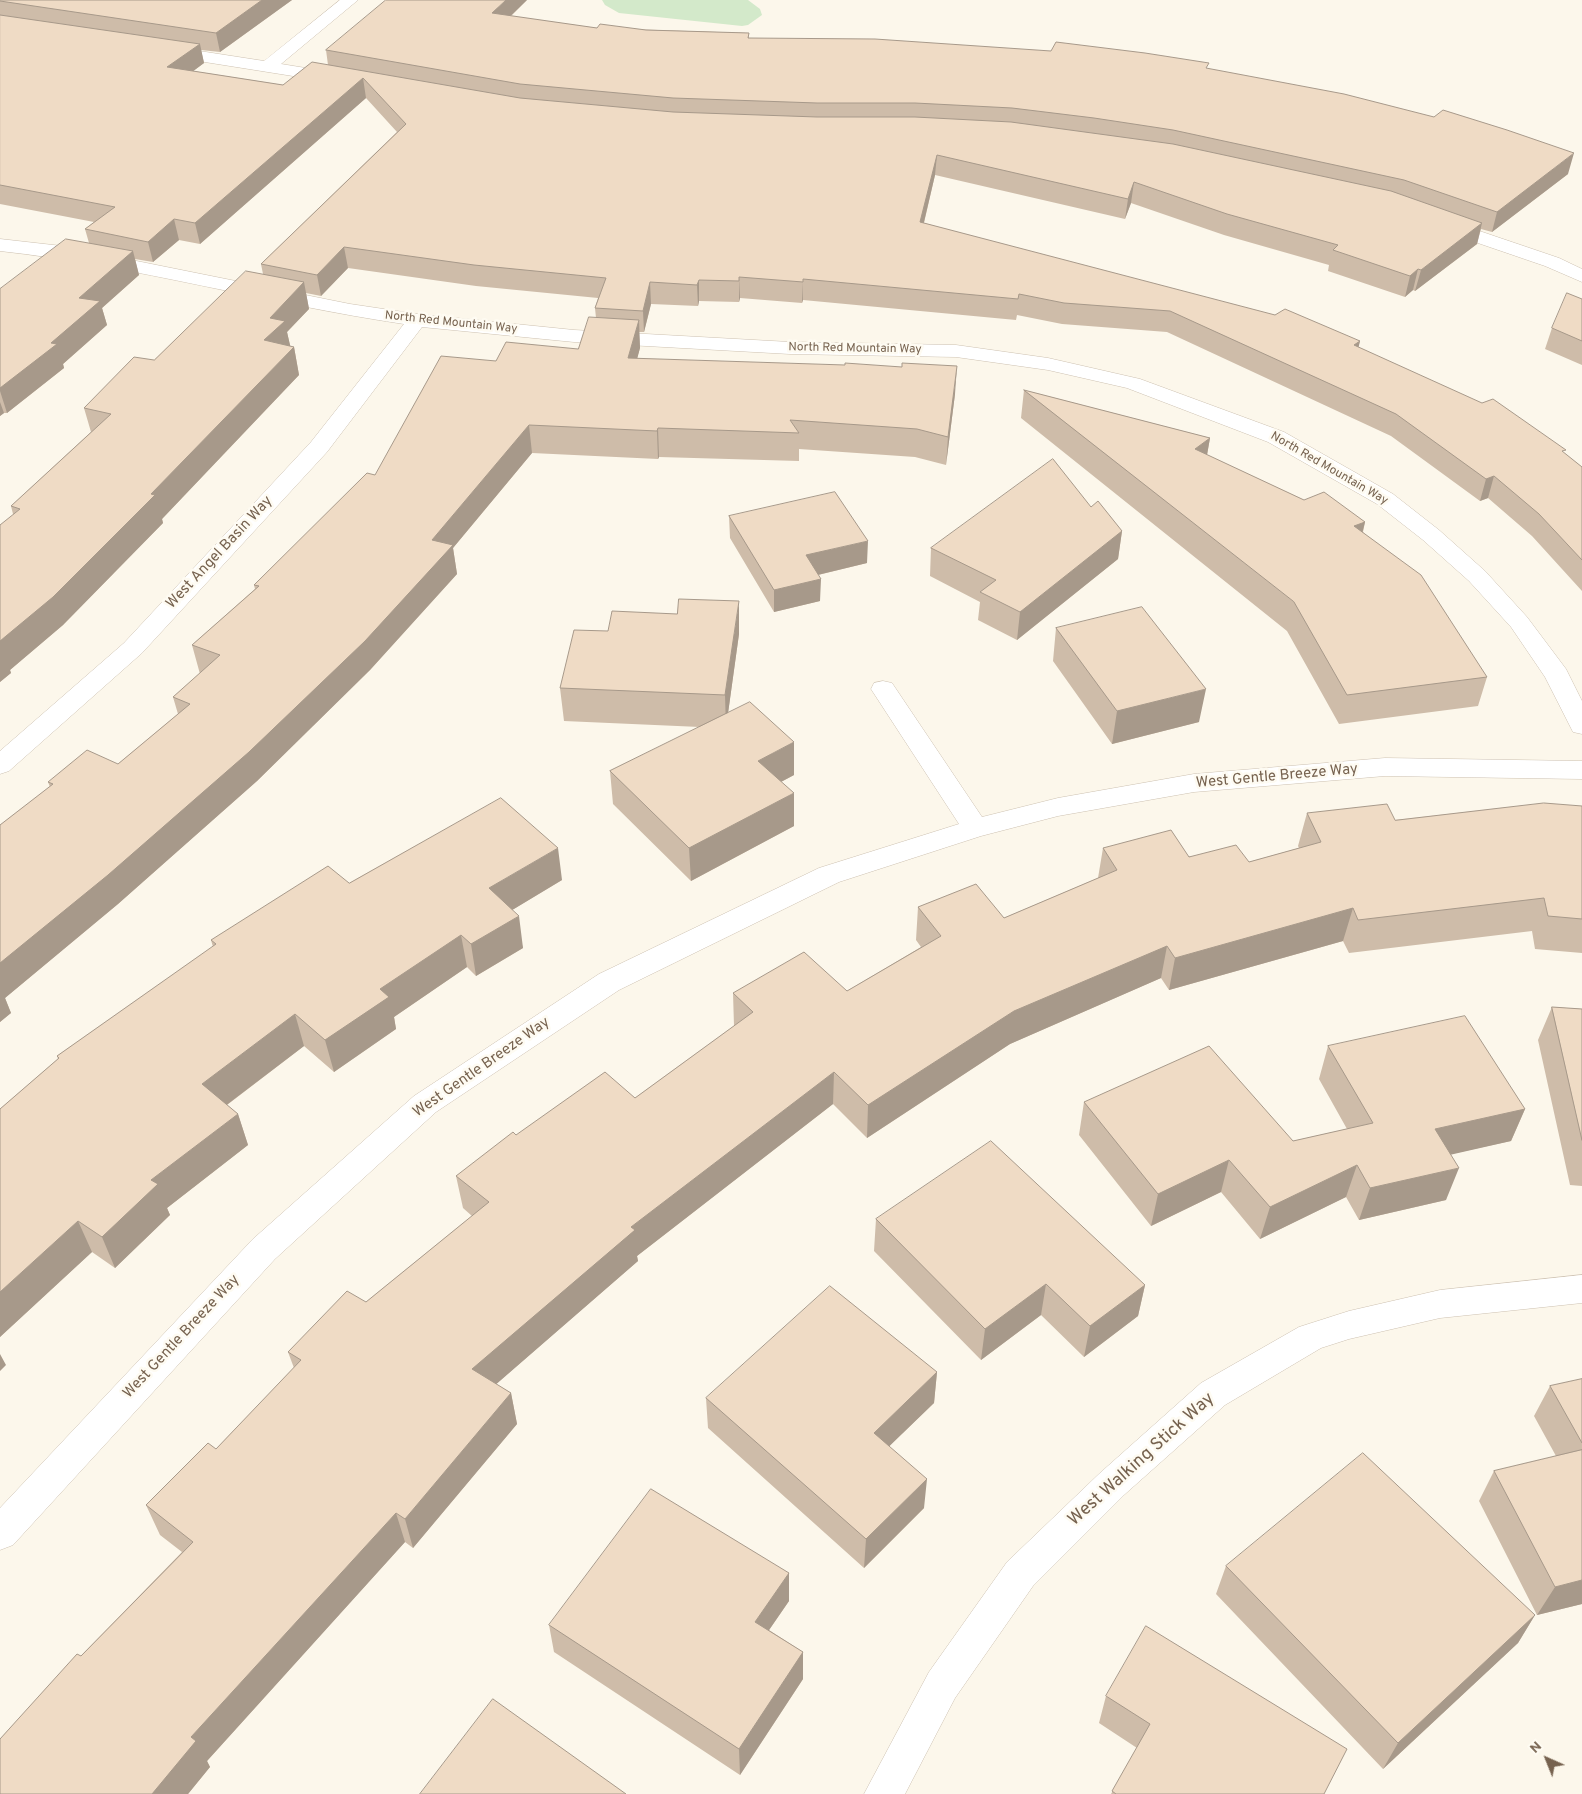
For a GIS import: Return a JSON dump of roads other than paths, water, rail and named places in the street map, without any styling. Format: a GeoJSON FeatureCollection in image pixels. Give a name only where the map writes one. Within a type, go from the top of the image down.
{"type":"FeatureCollection","features":[{"type":"Feature","properties":{"kind":"street"},"geometry":{"type":"LineString","coordinates":[[268,66],[350,0]]}},
{"type":"Feature","properties":{"kind":"street"},"geometry":{"type":"LineString","coordinates":[[151,49],[268,66],[356,82]]}},
{"type":"Feature","properties":{"kind":"street"},"geometry":{"type":"LineString","coordinates":[[1429,220],[1552,262],[1582,276]]}},
{"type":"Feature","properties":{"kind":"street","name":"North Red Mountain Way"},"geometry":{"type":"LineString","coordinates":[[0,245],[62,252],[350,310],[417,320],[574,336],[790,348],[956,350],[1048,364],[1133,383],[1276,437],[1386,500],[1431,534],[1476,576],[1519,622],[1557,675],[1582,726]]}},
{"type":"Feature","properties":{"kind":"street","name":"West Angel Basin Way"},"geometry":{"type":"LineString","coordinates":[[0,765],[133,648],[318,447],[417,320]]}},
{"type":"Feature","properties":{"kind":"street"},"geometry":{"type":"LineString","coordinates":[[883,689],[976,828]]}},
{"type":"Feature","properties":{"kind":"street","name":"West Gentle Breeze Way"},"geometry":{"type":"LineString","coordinates":[[0,1533],[264,1248],[426,1104],[609,982],[830,875],[976,828],[1058,807],[1194,783],[1385,767],[1582,770]]}},
{"type":"Feature","properties":{"kind":"street","name":"West Walking Stick Way"},"geometry":{"type":"LineString","coordinates":[[884,1794],[942,1685],[1020,1574],[1112,1484],[1213,1394],[1311,1337],[1349,1325],[1440,1304],[1582,1289]]}}]}
